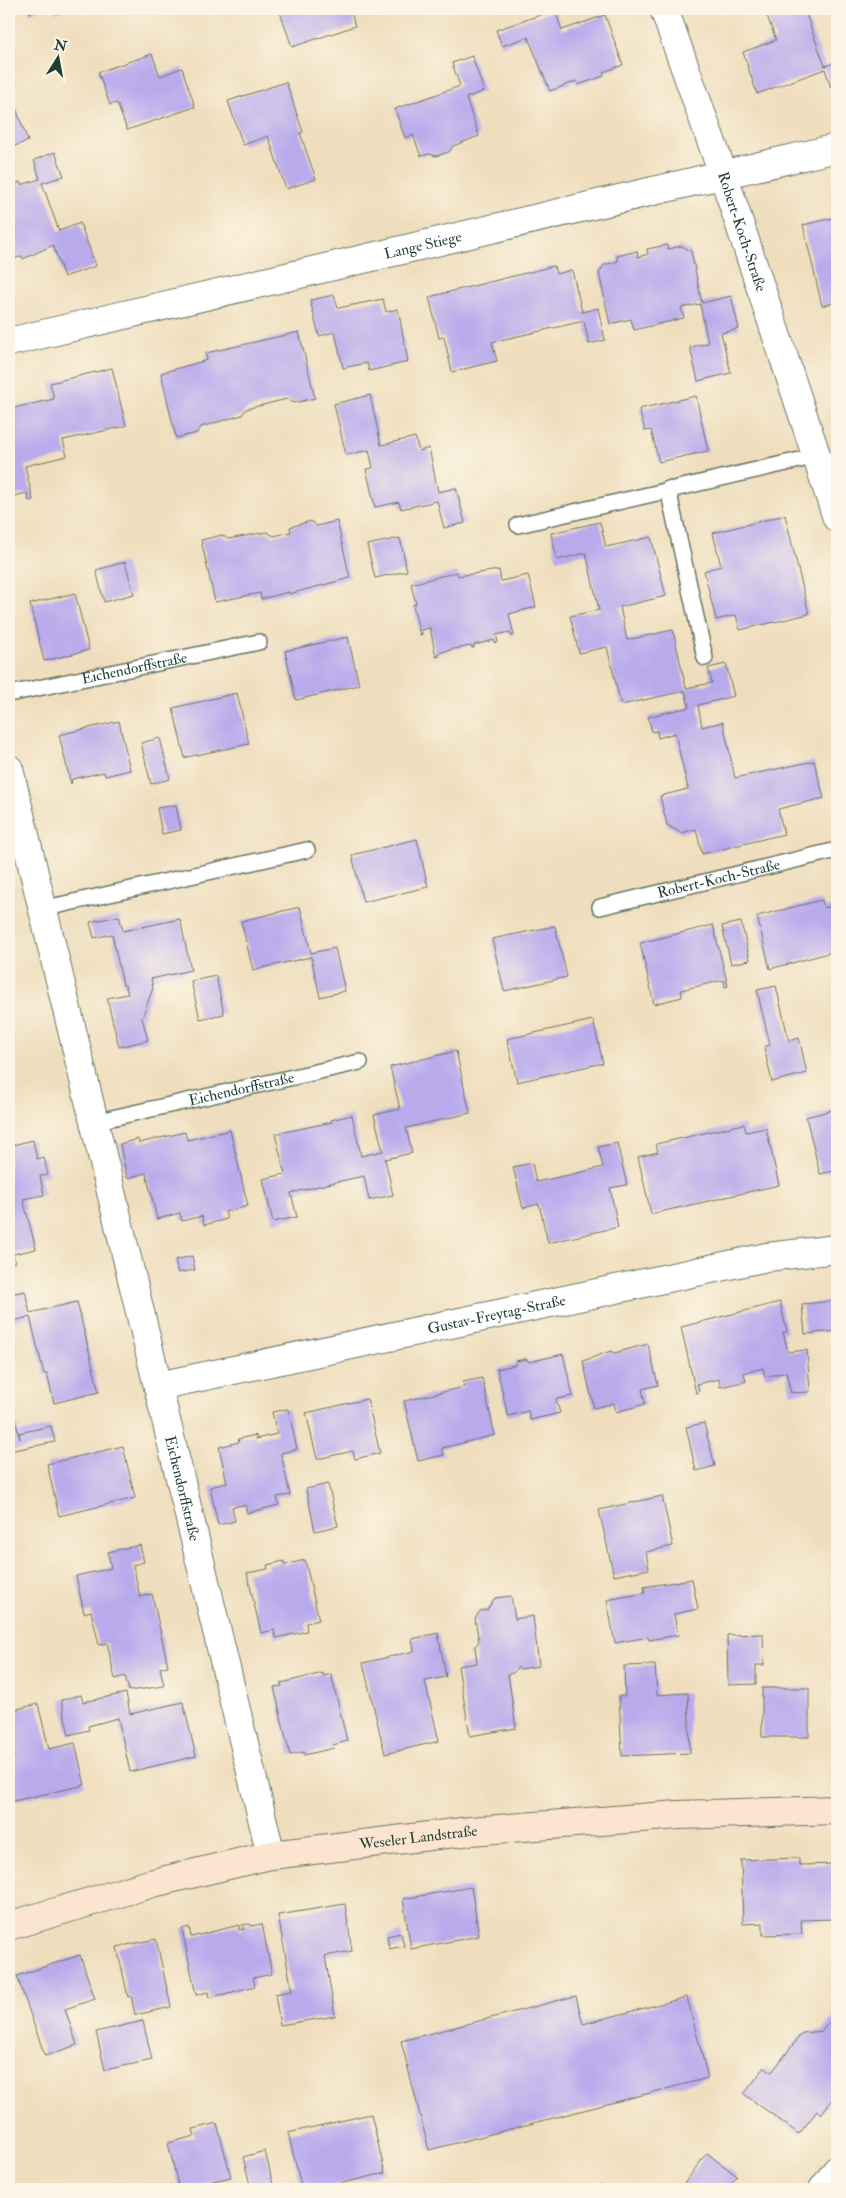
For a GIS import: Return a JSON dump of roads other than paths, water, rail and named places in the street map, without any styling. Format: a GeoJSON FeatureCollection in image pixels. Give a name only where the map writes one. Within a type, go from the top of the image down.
{"type":"FeatureCollection","features":[{"type":"Feature","properties":{"kind":"street","name":"Robert-Koch-Straße"},"geometry":{"type":"LineString","coordinates":[[664,9],[723,174],[837,518]]}},
{"type":"Feature","properties":{"kind":"street","name":"Lange Stiege"},"geometry":{"type":"LineString","coordinates":[[9,342],[837,148]]}},
{"type":"Feature","properties":{"kind":"street","name":"Eichendorffstraße"},"geometry":{"type":"LineString","coordinates":[[9,769],[271,1855]]}},
{"type":"Feature","properties":{"kind":"street","name":"Gustav-Freytag-Straße"},"geometry":{"type":"LineString","coordinates":[[158,1386],[767,1257],[837,1249]]}},
{"type":"Feature","properties":{"kind":"street","name":"Weseler Landstraße"},"geometry":{"type":"LineString","coordinates":[[9,1926],[153,1883],[271,1855],[471,1830],[679,1815],[837,1810]]}},
{"type":"Feature","properties":{"kind":"street"},"geometry":{"type":"LineString","coordinates":[[823,2189],[837,2170]]}},
{"type":"Feature","properties":{"kind":"lane"},"geometry":{"type":"LineString","coordinates":[[518,525],[817,456]]}},
{"type":"Feature","properties":{"kind":"lane"},"geometry":{"type":"LineString","coordinates":[[668,489],[705,658]]}},
{"type":"Feature","properties":{"kind":"lane","name":"Eichendorffstraße"},"geometry":{"type":"LineString","coordinates":[[9,694],[259,642]]}},
{"type":"Feature","properties":{"kind":"lane"},"geometry":{"type":"LineString","coordinates":[[42,909],[307,850]]}},
{"type":"Feature","properties":{"kind":"lane","name":"Robert-Koch-Straße"},"geometry":{"type":"LineString","coordinates":[[600,907],[837,850]]}},
{"type":"Feature","properties":{"kind":"lane","name":"Eichendorffstraße"},"geometry":{"type":"LineString","coordinates":[[94,1122],[360,1062]]}}]}
